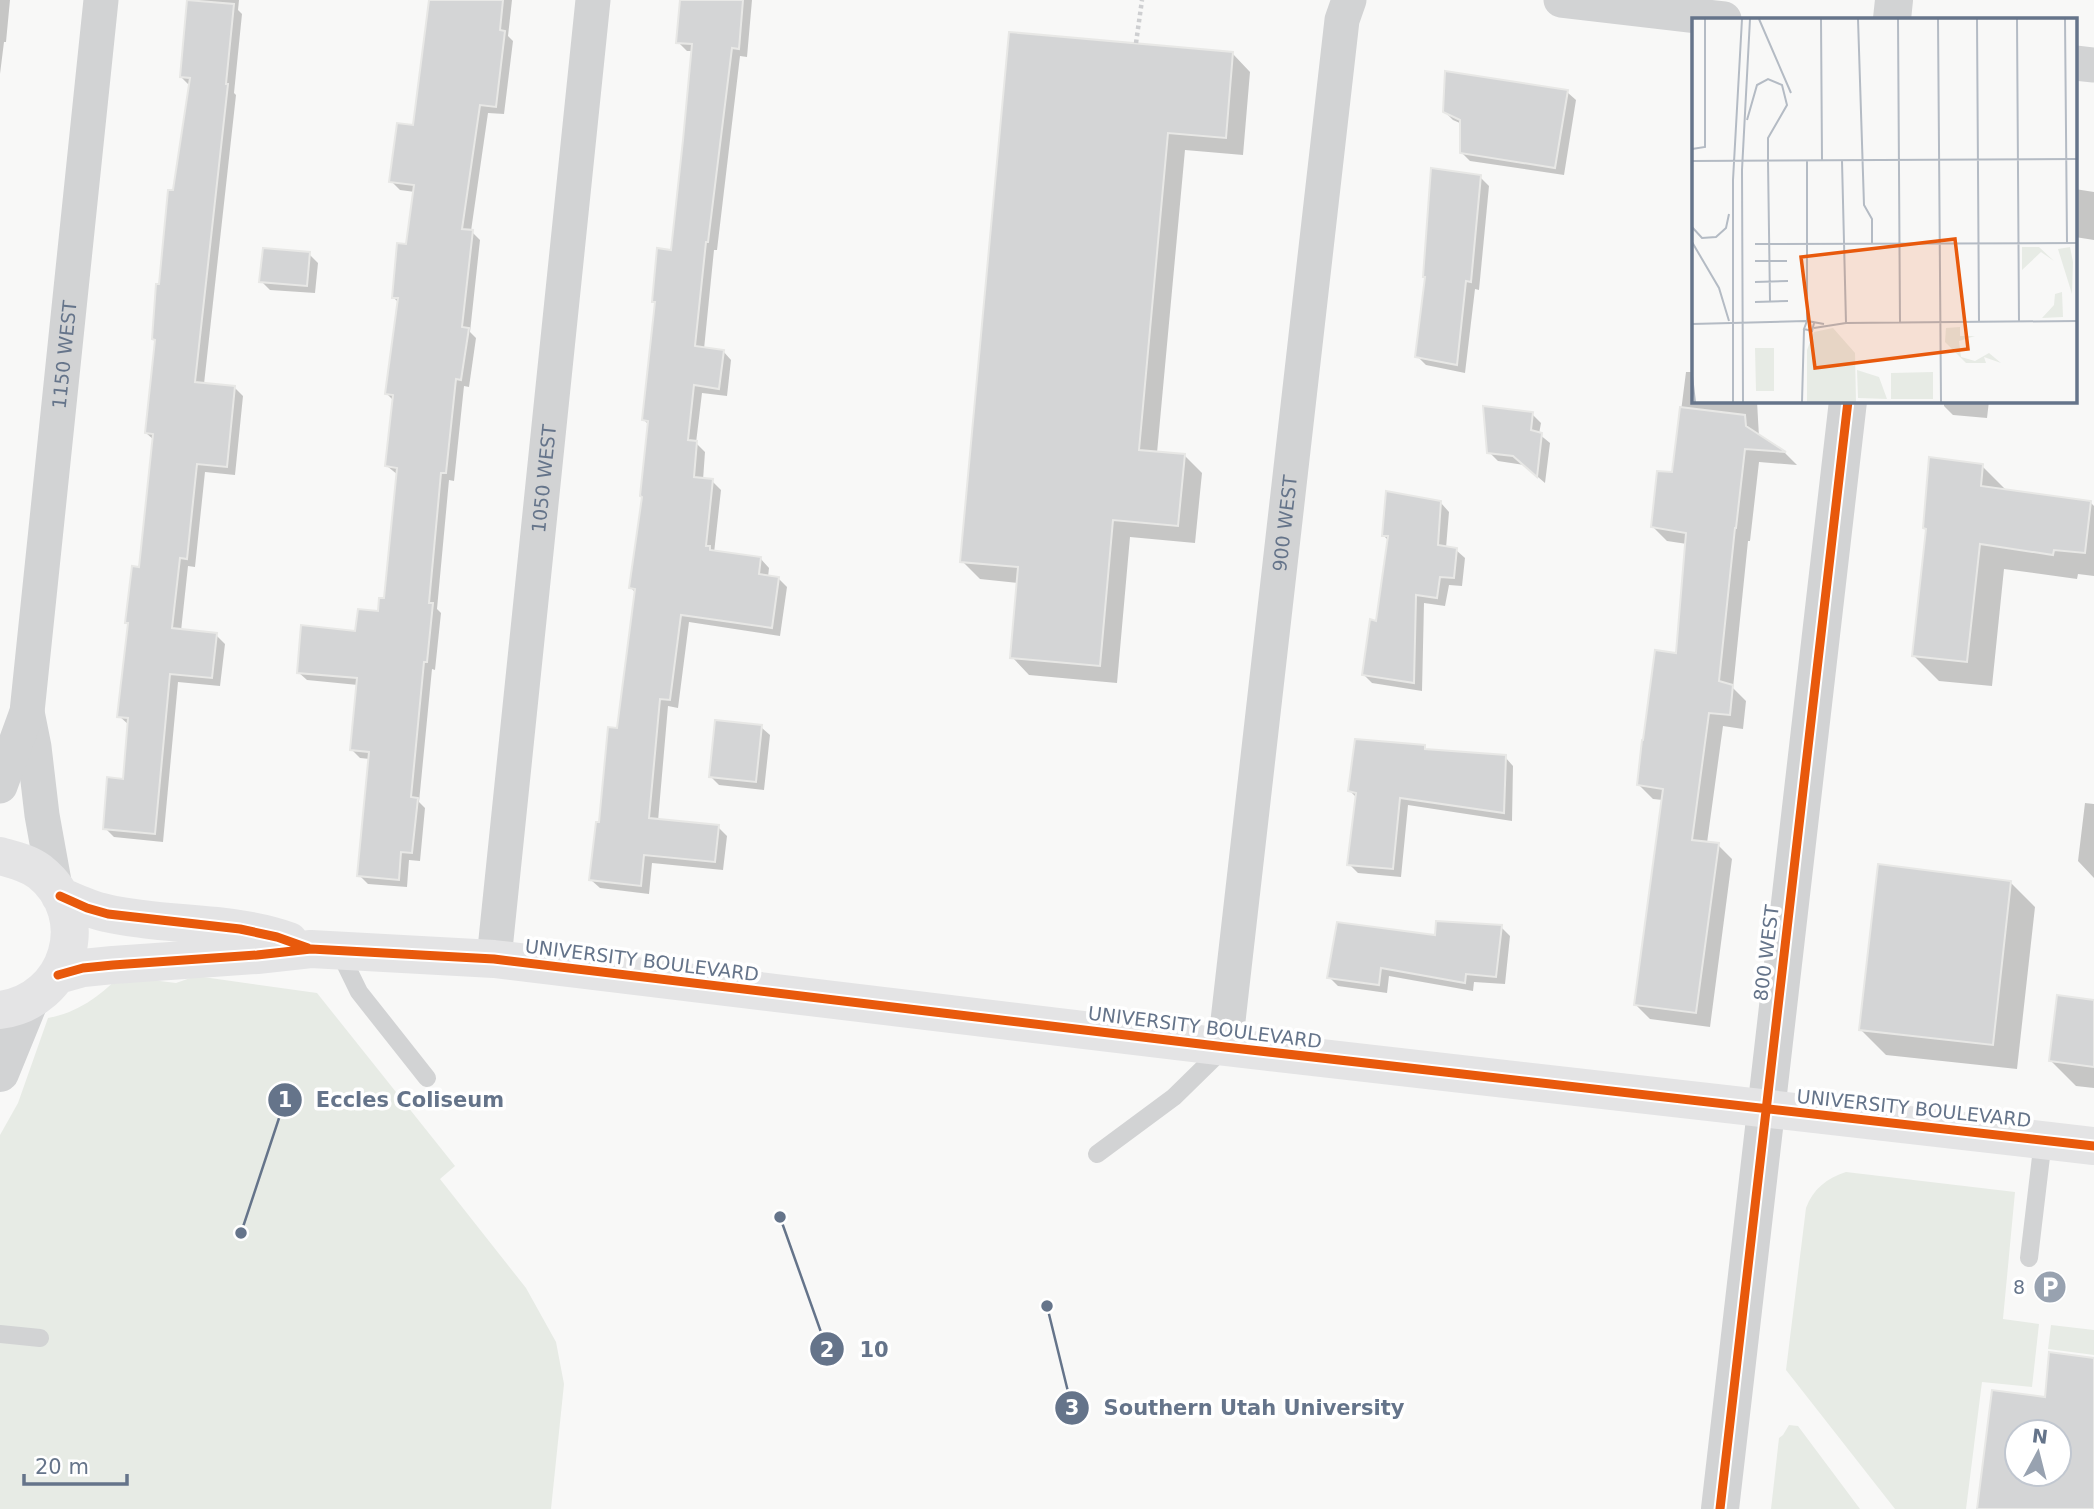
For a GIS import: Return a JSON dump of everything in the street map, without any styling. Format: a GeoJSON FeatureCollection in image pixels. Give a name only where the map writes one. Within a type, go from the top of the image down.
{"type":"FeatureCollection","features":[{"type":"Feature","properties":{"kind":"main road","name":"UNIVERSITY BOULEVARD"},"geometry":{"type":"LineString","coordinates":[[0,856],[20,861],[39,872],[58,892],[87,908],[108,914],[240,929],[325,950]]}},
{"type":"Feature","properties":{"kind":"main road"},"geometry":{"type":"LineString","coordinates":[[15,1006],[45,990],[58,975],[67,956],[70,936],[68,915],[58,892]]}},
{"type":"Feature","properties":{"kind":"main road","name":"UNIVERSITY BOULEVARD"},"geometry":{"type":"LineString","coordinates":[[58,975],[83,968],[113,965],[325,950],[494,959],[1225,1047],[2094,1146]]}},
{"type":"Feature","properties":{"kind":"street","name":"1150 WEST"},"geometry":{"type":"LineString","coordinates":[[0,786],[27,712],[101,0]]}},
{"type":"Feature","properties":{"kind":"street","name":"1050 WEST"},"geometry":{"type":"LineString","coordinates":[[494,959],[593,0]]}},
{"type":"Feature","properties":{"kind":"street","name":"900 WEST"},"geometry":{"type":"LineString","coordinates":[[1225,1047],[1342,20],[1349,0]]}},
{"type":"Feature","properties":{"kind":"street"},"geometry":{"type":"LineString","coordinates":[[1562,0],[1680,7],[1720,18]]}},
{"type":"Feature","properties":{"kind":"street"},"geometry":{"type":"LineString","coordinates":[[1892,18],[1894,0]]}},
{"type":"Feature","properties":{"kind":"street"},"geometry":{"type":"LineString","coordinates":[[2076,63],[2094,65]]}},
{"type":"Feature","properties":{"kind":"street","name":"800 WEST"},"geometry":{"type":"LineString","coordinates":[[1720,1509],[1848,402]]}},
{"type":"Feature","properties":{"kind":"street","name":"1150 WEST"},"geometry":{"type":"LineString","coordinates":[[27,712],[42,815],[58,892]]}},
{"type":"Feature","properties":{"kind":"street"},"geometry":{"type":"LineString","coordinates":[[0,1073],[15,1006]]}},
{"type":"Feature","properties":{"kind":"lane"},"geometry":{"type":"LineString","coordinates":[[325,950],[427,1077]]}},
{"type":"Feature","properties":{"kind":"lane"},"geometry":{"type":"LineString","coordinates":[[1097,1154],[1174,1097],[1225,1047]]}},
{"type":"Feature","properties":{"kind":"lane"},"geometry":{"type":"LineString","coordinates":[[2029,1258],[2043,1140]]}},
{"type":"Feature","properties":{"kind":"lane"},"geometry":{"type":"LineString","coordinates":[[0,1334],[40,1338]]}},
{"type":"Feature","properties":{"kind":"path"},"geometry":{"type":"LineString","coordinates":[[1136,43],[1142,0]]}},
{"type":"Feature","properties":{"kind":"shaded area"},"geometry":{"type":"Polygon","coordinates":[[[120,976],[176,983],[196,976],[317,993],[455,1166],[440,1179],[526,1288],[556,1342],[564,1384],[551,1509],[0,1509],[0,1135],[18,1103],[48,1018],[87,1003],[120,976]]]}},
{"type":"Feature","properties":{"kind":"shaded area"},"geometry":{"type":"Polygon","coordinates":[[[1846,1172],[2015,1192],[2003,1319],[2039,1324],[2032,1387],[1982,1382],[1966,1509],[1895,1509],[1786,1370],[1806,1208],[1822,1185],[1846,1172]]]}},
{"type":"Feature","properties":{"kind":"shaded area"},"geometry":{"type":"Polygon","coordinates":[[[2051,1325],[2094,1330],[2094,1355],[2048,1349],[2051,1325]]]}},
{"type":"Feature","properties":{"kind":"shaded area"},"geometry":{"type":"Polygon","coordinates":[[[1789,1425],[1798,1426],[1860,1509],[1771,1509],[1779,1438],[1789,1425]]]}},
{"type":"Feature","properties":{"kind":"building"},"geometry":{"type":"Polygon","coordinates":[[[187,0],[234,4],[228,84],[195,382],[235,386],[227,467],[197,464],[187,559],[180,558],[172,628],[217,633],[212,678],[170,674],[155,834],[103,829],[107,777],[123,779],[128,718],[117,717],[132,566],[139,567],[153,434],[145,433],[155,340],[152,339],[156,284],[159,284],[168,190],[173,190],[190,78],[180,77],[187,0]]]}},
{"type":"Feature","properties":{"kind":"building"},"geometry":{"type":"Polygon","coordinates":[[[429,0],[503,0],[500,30],[505,31],[496,107],[480,105],[462,229],[473,230],[462,327],[469,328],[461,380],[456,379],[446,473],[441,473],[429,603],[433,603],[427,662],[424,662],[411,797],[418,798],[412,853],[401,852],[399,880],[357,876],[369,752],[350,750],[357,678],[297,673],[301,625],[355,631],[358,609],[378,611],[379,598],[384,598],[397,468],[385,466],[393,395],[385,394],[398,298],[392,298],[397,243],[406,244],[414,185],[389,182],[397,123],[413,125],[429,0]]]}},
{"type":"Feature","properties":{"kind":"building"},"geometry":{"type":"Polygon","coordinates":[[[680,0],[743,0],[739,49],[732,48],[695,346],[724,350],[719,389],[694,385],[688,440],[697,441],[694,477],[713,479],[706,546],[710,546],[710,550],[761,557],[759,574],[779,577],[772,628],[681,615],[670,700],[660,699],[649,818],[719,825],[715,862],[644,855],[641,886],[589,880],[596,822],[599,822],[608,727],[617,728],[635,589],[629,588],[642,497],[648,421],[642,420],[655,302],[652,302],[657,248],[671,250],[683,140],[692,44],[676,43],[680,0]]]}},
{"type":"Feature","properties":{"kind":"building"},"geometry":{"type":"Polygon","coordinates":[[[1009,32],[1233,52],[1226,138],[1168,133],[1139,450],[1185,454],[1178,526],[1113,520],[1100,666],[1010,658],[1018,567],[960,562],[1009,32]]]}},
{"type":"Feature","properties":{"kind":"building"},"geometry":{"type":"Polygon","coordinates":[[[1445,71],[1568,90],[1555,168],[1460,153],[1460,120],[1443,112],[1445,71]]]}},
{"type":"Feature","properties":{"kind":"building"},"geometry":{"type":"Polygon","coordinates":[[[1431,168],[1481,175],[1471,282],[1466,281],[1457,365],[1415,357],[1425,277],[1431,168]]]}},
{"type":"Feature","properties":{"kind":"building"},"geometry":{"type":"Polygon","coordinates":[[[263,248],[310,252],[307,286],[259,282],[263,248]]]}},
{"type":"Feature","properties":{"kind":"building"},"geometry":{"type":"Polygon","coordinates":[[[1483,406],[1533,412],[1531,430],[1542,433],[1537,477],[1513,456],[1487,453],[1483,406]]]}},
{"type":"Feature","properties":{"kind":"building"},"geometry":{"type":"Polygon","coordinates":[[[1680,407],[1745,415],[1746,426],[1786,452],[1745,449],[1719,681],[1733,685],[1730,715],[1709,713],[1692,840],[1719,843],[1696,1013],[1634,1005],[1663,789],[1637,785],[1655,650],[1676,653],[1686,533],[1651,527],[1657,471],[1672,472],[1680,407]]]}},
{"type":"Feature","properties":{"kind":"building"},"geometry":{"type":"Polygon","coordinates":[[[1929,457],[1983,464],[1981,486],[2091,501],[2085,553],[2054,550],[2053,555],[1980,544],[1967,662],[1912,656],[1926,529],[1923,528],[1929,457]]]}},
{"type":"Feature","properties":{"kind":"building"},"geometry":{"type":"Polygon","coordinates":[[[1386,491],[1441,501],[1438,545],[1457,548],[1454,578],[1440,577],[1437,598],[1416,595],[1414,683],[1362,675],[1370,619],[1376,621],[1388,536],[1382,536],[1386,491]]]}},
{"type":"Feature","properties":{"kind":"building"},"geometry":{"type":"Polygon","coordinates":[[[715,720],[762,725],[756,782],[709,777],[715,720]]]}},
{"type":"Feature","properties":{"kind":"building"},"geometry":{"type":"Polygon","coordinates":[[[1355,739],[1425,745],[1425,749],[1506,755],[1504,813],[1400,798],[1393,869],[1347,865],[1356,793],[1348,791],[1355,739]]]}},
{"type":"Feature","properties":{"kind":"building"},"geometry":{"type":"Polygon","coordinates":[[[1878,864],[2011,881],[1993,1045],[1859,1030],[1878,864]]]}},
{"type":"Feature","properties":{"kind":"building"},"geometry":{"type":"Polygon","coordinates":[[[1436,921],[1502,925],[1496,977],[1466,974],[1465,983],[1381,968],[1379,985],[1327,978],[1337,922],[1435,935],[1436,921]]]}},
{"type":"Feature","properties":{"kind":"building"},"geometry":{"type":"Polygon","coordinates":[[[2057,995],[2094,1000],[2094,1067],[2049,1061],[2057,995]]]}},
{"type":"Feature","properties":{"kind":"building"},"geometry":{"type":"Polygon","coordinates":[[[2049,1352],[2094,1358],[2094,1509],[1977,1509],[1992,1390],[2045,1397],[2049,1352]]]}},
{"type":"Feature","properties":{"kind":"cycle path"},"geometry":{"type":"LineString","coordinates":[[1720,1509],[1848,402]]}},
{"type":"Feature","properties":{"kind":"cycle path"},"geometry":{"type":"LineString","coordinates":[[60,896],[108,914],[240,929],[277,937],[308,948]]}},
{"type":"Feature","properties":{"kind":"cycle path"},"geometry":{"type":"LineString","coordinates":[[58,975],[83,968],[311,949],[494,959],[1225,1047],[2094,1146]]}},
{"type":"Feature","properties":{"kind":"place","name":"10"},"geometry":{"type":"Point","coordinates":[780,1217]}},
{"type":"Feature","properties":{"kind":"place","name":"Eccles Coliseum"},"geometry":{"type":"Point","coordinates":[241,1233]}},
{"type":"Feature","properties":{"kind":"place","name":"8"},"geometry":{"type":"Point","coordinates":[2050,1287]}},
{"type":"Feature","properties":{"kind":"place","name":"Southern Utah University"},"geometry":{"type":"Point","coordinates":[1047,1306]}}]}
